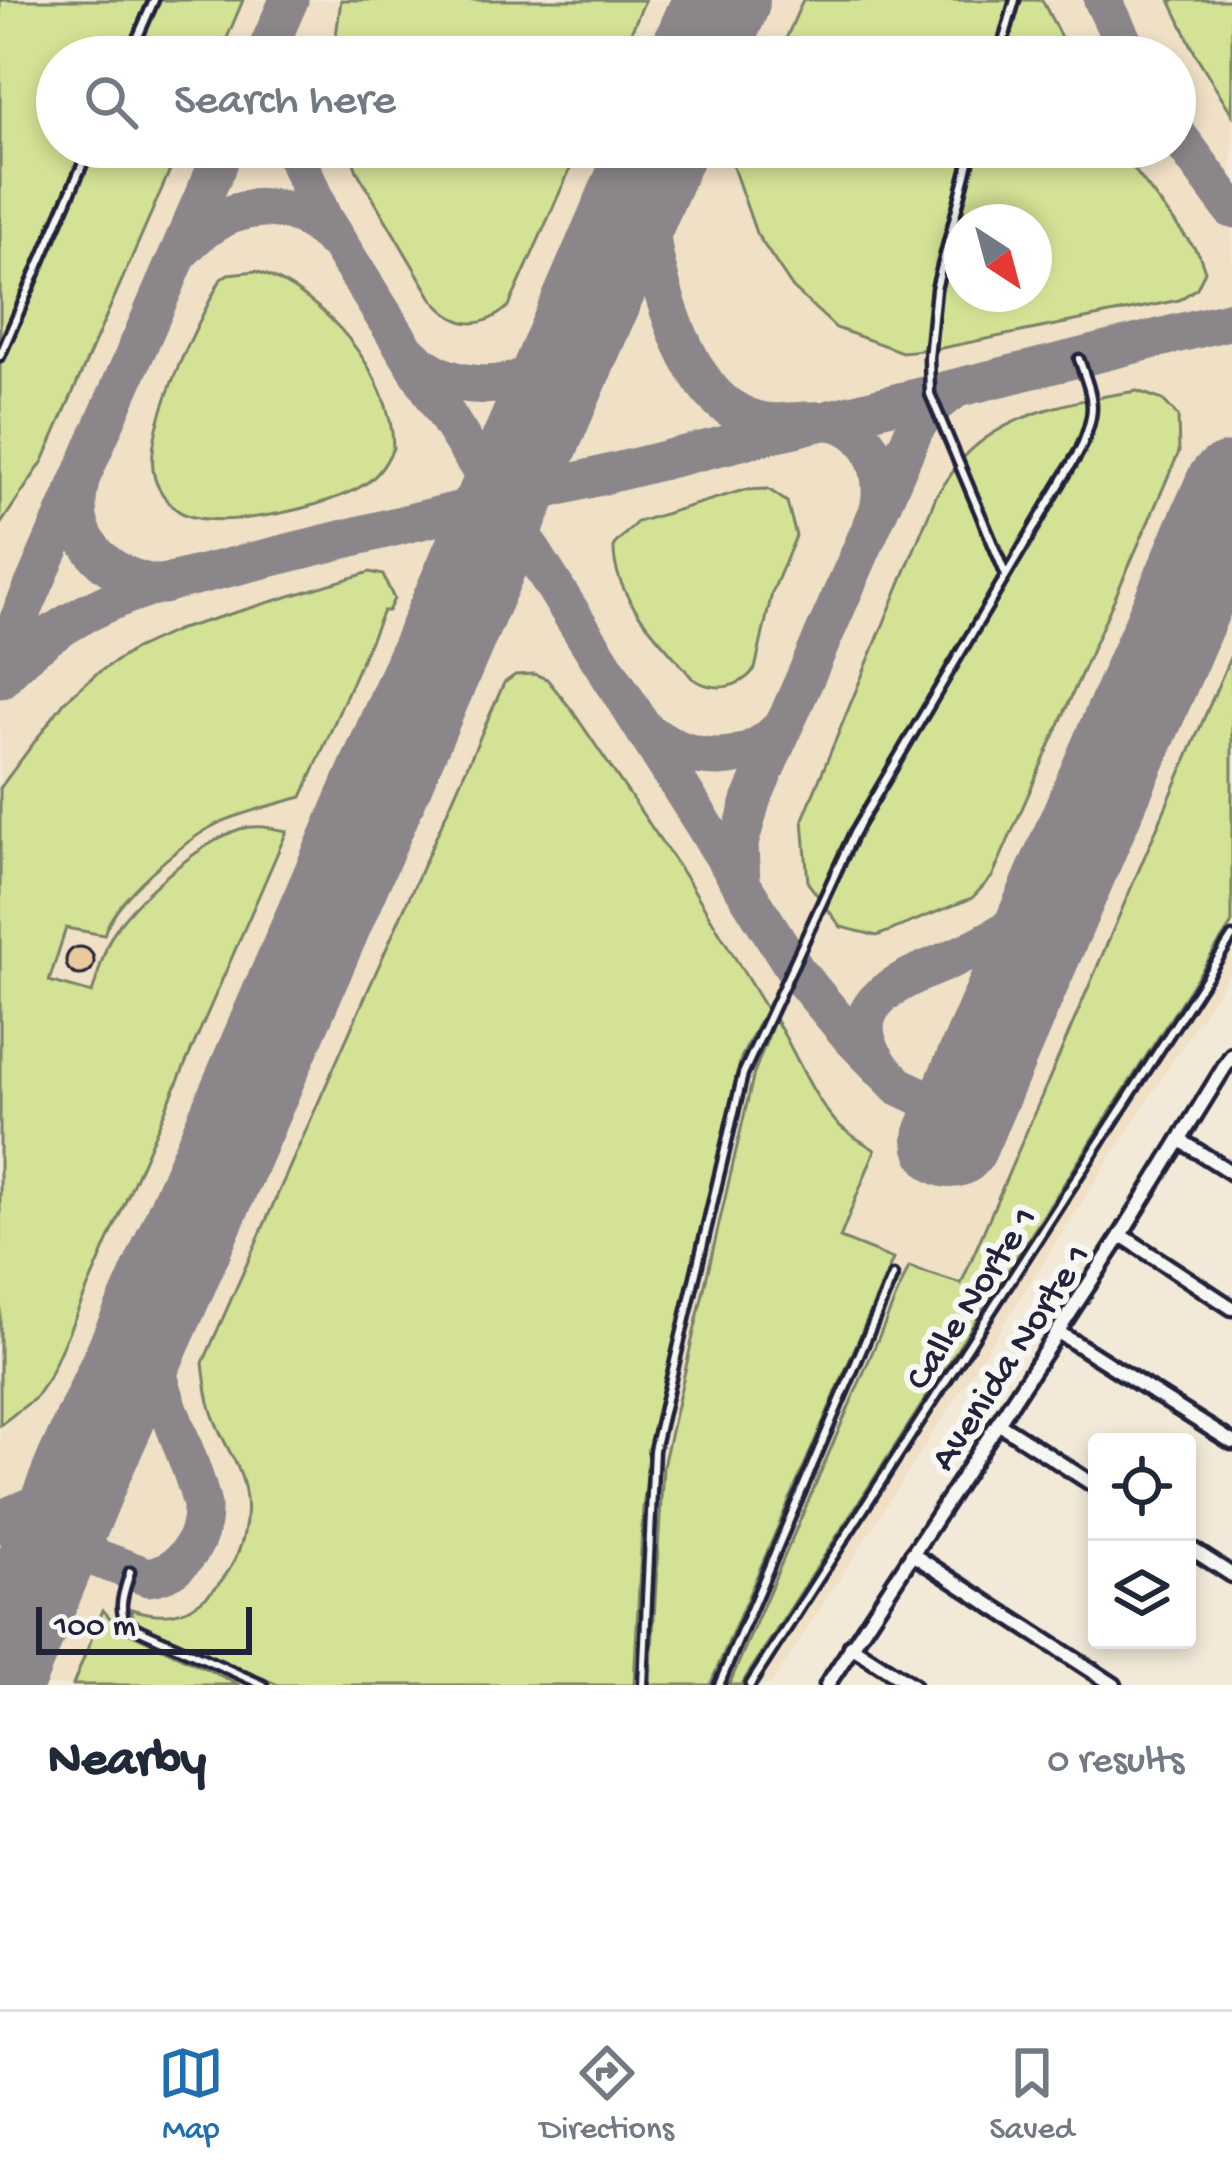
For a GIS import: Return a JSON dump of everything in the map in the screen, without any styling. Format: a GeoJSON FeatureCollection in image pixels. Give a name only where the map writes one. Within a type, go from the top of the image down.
{"type":"FeatureCollection","features":[{"type":"Feature","properties":{"kind":"street","name":"Avenida Norte 1"},"geometry":{"type":"LineString","coordinates":[[827,1685],[1121,1235],[1232,1055]]}},
{"type":"Feature","properties":{"kind":"street"},"geometry":{"type":"LineString","coordinates":[[1180,1140],[1232,1173]]}},
{"type":"Feature","properties":{"kind":"street"},"geometry":{"type":"LineString","coordinates":[[1121,1235],[1232,1308]]}},
{"type":"Feature","properties":{"kind":"street"},"geometry":{"type":"LineString","coordinates":[[1058,1332],[1232,1442]]}},
{"type":"Feature","properties":{"kind":"street"},"geometry":{"type":"LineString","coordinates":[[998,1423],[1088,1481]]}},
{"type":"Feature","properties":{"kind":"street"},"geometry":{"type":"LineString","coordinates":[[1196,1552],[1232,1575]]}},
{"type":"Feature","properties":{"kind":"street"},"geometry":{"type":"LineString","coordinates":[[912,1554],[1114,1685]]}},
{"type":"Feature","properties":{"kind":"street"},"geometry":{"type":"LineString","coordinates":[[851,1646],[912,1685]]}},
{"type":"Feature","properties":{"kind":"lane"},"geometry":{"type":"LineString","coordinates":[[138,36],[154,0]]}},
{"type":"Feature","properties":{"kind":"lane"},"geometry":{"type":"LineString","coordinates":[[1005,36],[1015,0]]}},
{"type":"Feature","properties":{"kind":"lane"},"geometry":{"type":"LineString","coordinates":[[0,356],[81,168]]}},
{"type":"Feature","properties":{"kind":"lane"},"geometry":{"type":"LineString","coordinates":[[968,168],[937,289],[930,394],[1005,574]]}},
{"type":"Feature","properties":{"kind":"lane"},"geometry":{"type":"LineString","coordinates":[[643,1685],[654,1450],[743,1074],[854,833],[1080,450],[1095,403],[1079,359]]}},
{"type":"Feature","properties":{"kind":"lane","name":"Calle Norte 1"},"geometry":{"type":"LineString","coordinates":[[750,1685],[1232,937]]}},
{"type":"Feature","properties":{"kind":"lane"},"geometry":{"type":"LineString","coordinates":[[719,1685],[893,1276]]}},
{"type":"Feature","properties":{"kind":"lane"},"geometry":{"type":"LineString","coordinates":[[130,1573],[121,1608],[129,1625],[263,1685]]}},
{"type":"Feature","properties":{"kind":"shaded area"},"geometry":{"type":"Polygon","coordinates":[[[0,0],[1232,0],[1232,969],[771,1685],[0,1685],[0,0]]]}},
{"type":"Feature","properties":{"kind":"green space"},"geometry":{"type":"Polygon","coordinates":[[[0,0],[243,0],[228,36],[36,36],[36,168],[171,168],[43,461],[0,525],[0,0]]]}},
{"type":"Feature","properties":{"kind":"green space"},"geometry":{"type":"Polygon","coordinates":[[[341,0],[645,0],[629,36],[336,36],[341,0]]]}},
{"type":"Feature","properties":{"kind":"green space"},"geometry":{"type":"Polygon","coordinates":[[[803,0],[1042,0],[1060,36],[787,36],[803,0]]]}},
{"type":"Feature","properties":{"kind":"green space"},"geometry":{"type":"Polygon","coordinates":[[[1170,0],[1232,0],[1232,114],[1196,55],[1196,36],[1187,36],[1170,0]]]}},
{"type":"Feature","properties":{"kind":"green space"},"geometry":{"type":"Polygon","coordinates":[[[571,168],[509,306],[489,320],[469,323],[451,316],[433,300],[357,171],[571,168]]]}},
{"type":"Feature","properties":{"kind":"green space"},"geometry":{"type":"Polygon","coordinates":[[[733,168],[1133,168],[1199,254],[1205,271],[1197,288],[1179,300],[902,352],[836,328],[793,288],[756,233],[733,168]]]}},
{"type":"Feature","properties":{"kind":"green space"},"geometry":{"type":"Polygon","coordinates":[[[256,271],[306,298],[350,340],[381,393],[393,448],[382,468],[349,493],[276,514],[202,519],[179,512],[160,489],[153,458],[156,434],[174,378],[221,279],[256,271]]]}},
{"type":"Feature","properties":{"kind":"green space"},"geometry":{"type":"Polygon","coordinates":[[[1137,391],[1163,400],[1178,416],[1179,452],[992,877],[972,898],[877,936],[841,927],[808,883],[803,819],[937,494],[965,456],[1002,428],[1045,410],[1137,391]]]}},
{"type":"Feature","properties":{"kind":"green space"},"geometry":{"type":"Polygon","coordinates":[[[768,489],[787,502],[796,536],[772,593],[755,669],[734,685],[709,686],[692,678],[641,617],[621,583],[614,545],[637,522],[744,490],[768,489]]]}},
{"type":"Feature","properties":{"kind":"green space"},"geometry":{"type":"Polygon","coordinates":[[[370,572],[383,575],[394,599],[388,611],[383,611],[302,797],[229,819],[188,842],[136,888],[104,935],[66,928],[49,981],[92,993],[119,925],[167,875],[206,846],[240,829],[287,831],[48,1379],[34,1399],[0,1425],[0,788],[65,701],[133,650],[177,630],[370,572]]]}},
{"type":"Feature","properties":{"kind":"green space"},"geometry":{"type":"Polygon","coordinates":[[[1232,653],[1232,923],[741,1685],[729,1685],[909,1267],[961,1284],[1232,653]]]}},
{"type":"Feature","properties":{"kind":"green space"},"geometry":{"type":"Polygon","coordinates":[[[515,675],[547,679],[571,709],[689,882],[766,1009],[741,1058],[651,1448],[643,1508],[634,1685],[278,1685],[149,1629],[133,1618],[131,1609],[162,1614],[190,1608],[220,1582],[238,1553],[246,1520],[244,1485],[214,1417],[203,1363],[504,683],[515,675]]]}},
{"type":"Feature","properties":{"kind":"green space"},"geometry":{"type":"Polygon","coordinates":[[[775,1019],[826,1109],[844,1129],[875,1150],[840,1238],[893,1259],[710,1685],[650,1685],[663,1466],[754,1073],[775,1019]]]}},
{"type":"Feature","properties":{"kind":"green space"},"geometry":{"type":"Polygon","coordinates":[[[103,1610],[118,1627],[240,1685],[73,1685],[103,1610]]]}},
{"type":"Feature","properties":{"kind":"building"},"geometry":{"type":"Polygon","coordinates":[[[80,947],[90,951],[94,961],[90,971],[80,975],[70,971],[66,961],[70,951],[80,947]]]}},
{"type":"Feature","properties":{"kind":"taxiway"},"geometry":{"type":"LineString","coordinates":[[273,36],[289,0]]}},
{"type":"Feature","properties":{"kind":"taxiway"},"geometry":{"type":"LineString","coordinates":[[1103,0],[1120,36]]}},
{"type":"Feature","properties":{"kind":"taxiway"},"geometry":{"type":"LineString","coordinates":[[1196,160],[1232,209]]}},
{"type":"Feature","properties":{"kind":"taxiway"},"geometry":{"type":"LineString","coordinates":[[0,663],[216,168]]}},
{"type":"Feature","properties":{"kind":"taxiway"},"geometry":{"type":"LineString","coordinates":[[301,168],[323,219],[796,971],[899,1086],[962,1116]]}},
{"type":"Feature","properties":{"kind":"taxiway"},"geometry":{"type":"LineString","coordinates":[[654,168],[650,208],[653,247],[665,299],[699,375],[714,394],[744,416],[779,423],[828,421],[854,430],[877,464],[880,504]]}},
{"type":"Feature","properties":{"kind":"taxiway"},"geometry":{"type":"LineString","coordinates":[[184,248],[218,221],[256,208],[295,214],[331,238]]}},
{"type":"Feature","properties":{"kind":"taxiway"},"geometry":{"type":"LineString","coordinates":[[0,679],[69,623],[150,587],[1232,320]]}},
{"type":"Feature","properties":{"kind":"taxiway"},"geometry":{"type":"LineString","coordinates":[[411,355],[441,376],[459,381],[513,381],[546,365],[584,321]]}},
{"type":"Feature","properties":{"kind":"taxiway"},"geometry":{"type":"LineString","coordinates":[[470,503],[514,467],[558,383]]}},
{"type":"Feature","properties":{"kind":"taxiway"},"geometry":{"type":"LineString","coordinates":[[741,882],[739,844],[751,801],[915,428],[930,407],[950,393]]}},
{"type":"Feature","properties":{"kind":"taxiway"},"geometry":{"type":"LineString","coordinates":[[79,486],[80,525],[97,555],[127,576],[164,585]]}},
{"type":"Feature","properties":{"kind":"taxiway"},"geometry":{"type":"LineString","coordinates":[[470,586],[504,535],[530,512]]}},
{"type":"Feature","properties":{"kind":"taxiway"},"geometry":{"type":"LineString","coordinates":[[646,731],[682,750],[718,757],[753,749],[785,723]]}},
{"type":"Feature","properties":{"kind":"taxiway"},"geometry":{"type":"LineString","coordinates":[[879,1064],[867,1042],[865,1023],[872,1007],[900,983],[981,945],[1021,920],[1054,886],[1077,845]]}},
{"type":"Feature","properties":{"kind":"taxiway"},"geometry":{"type":"LineString","coordinates":[[0,1523],[148,1577],[172,1569],[189,1552],[199,1531],[202,1506],[153,1351],[158,1303]]}},
{"type":"Feature","properties":{"kind":"taxiway"},"geometry":{"type":"LineString","coordinates":[[0,1520],[56,1496],[83,1469]]}},
{"type":"Feature","properties":{"kind":"taxiway"},"geometry":{"type":"LineString","coordinates":[[0,1646],[20,1621]]}},
{"type":"Feature","properties":{"kind":"runway"},"geometry":{"type":"LineString","coordinates":[[706,36],[722,0]]}},
{"type":"Feature","properties":{"kind":"runway"},"geometry":{"type":"LineString","coordinates":[[0,1670],[649,168]]}},
{"type":"Feature","properties":{"kind":"runway"},"geometry":{"type":"LineString","coordinates":[[951,1140],[1232,490]]}}]}
